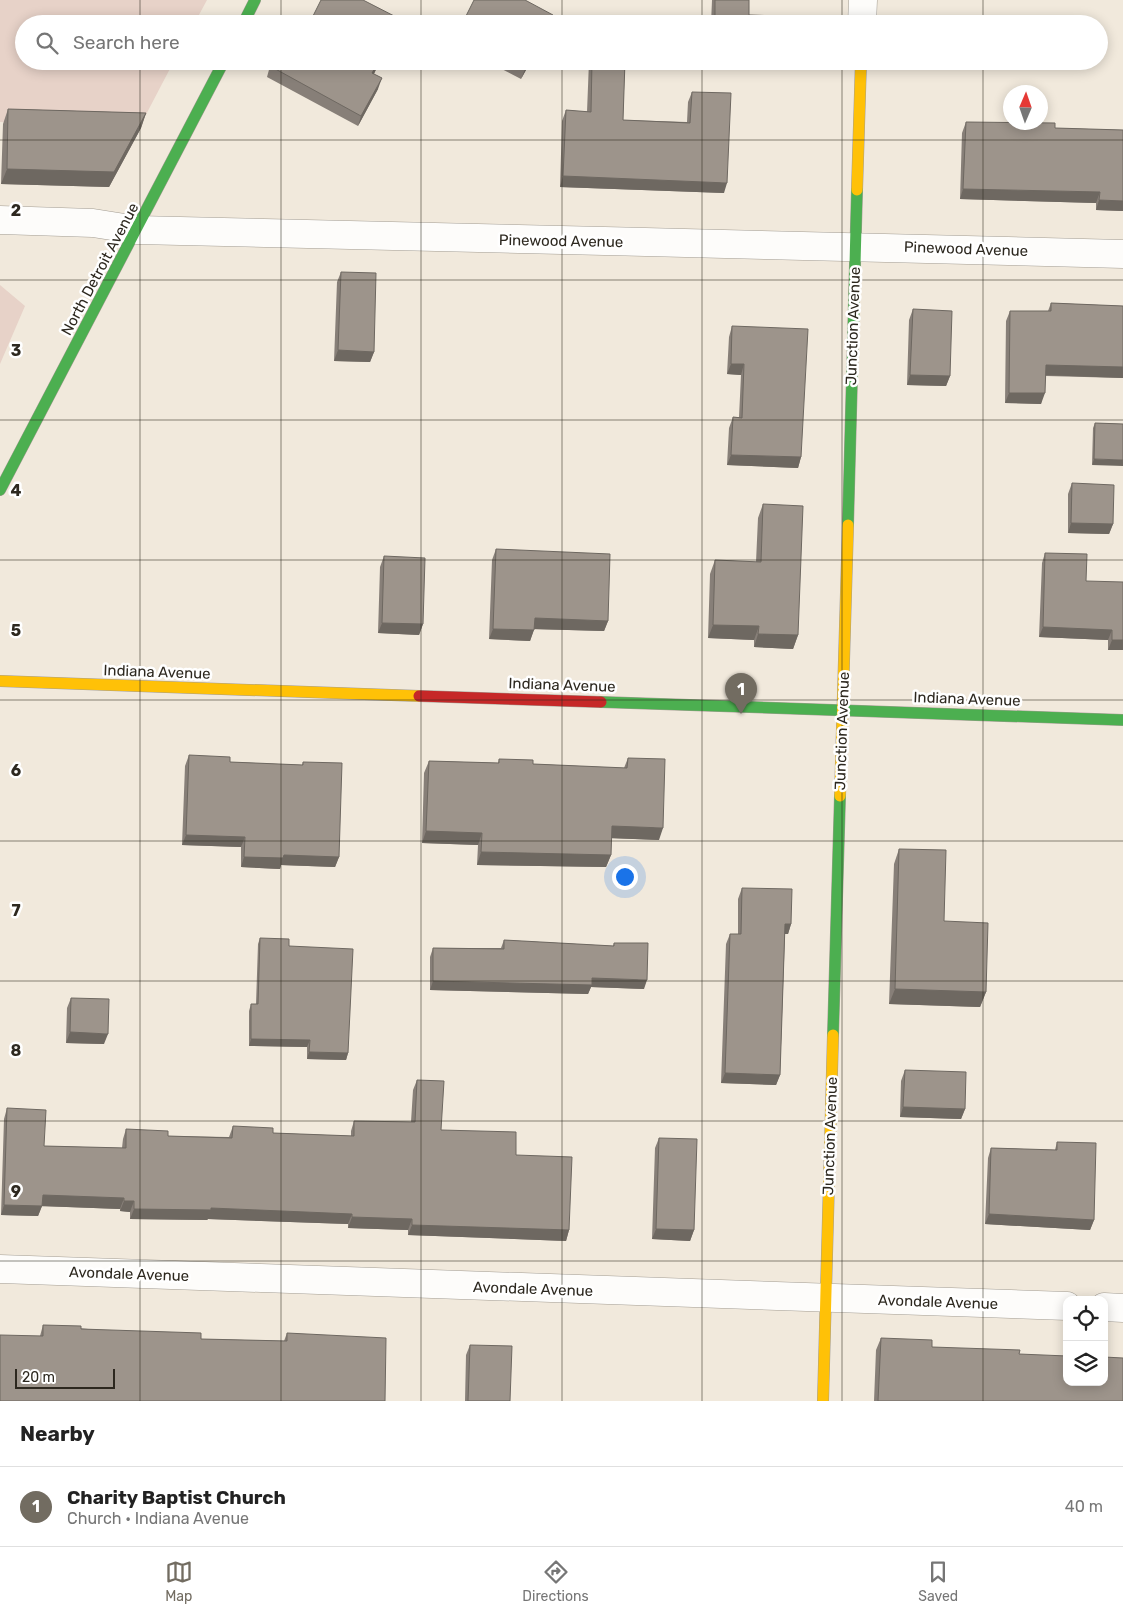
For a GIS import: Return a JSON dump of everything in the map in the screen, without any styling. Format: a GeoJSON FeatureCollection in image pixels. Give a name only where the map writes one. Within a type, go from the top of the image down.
{"type":"FeatureCollection","features":[{"type":"Feature","properties":{"kind":"street"},"geometry":{"type":"LineString","coordinates":[[248,15],[255,0]]}},
{"type":"Feature","properties":{"kind":"street"},"geometry":{"type":"LineString","coordinates":[[862,15],[863,0]]}},
{"type":"Feature","properties":{"kind":"street","name":"North Detroit Avenue"},"geometry":{"type":"LineString","coordinates":[[0,490],[219,70]]}},
{"type":"Feature","properties":{"kind":"street","name":"Junction Avenue"},"geometry":{"type":"LineString","coordinates":[[823,1401],[861,70]]}},
{"type":"Feature","properties":{"kind":"street","name":"Pinewood Avenue"},"geometry":{"type":"LineString","coordinates":[[0,220],[94,223],[137,230],[458,240],[856,245],[1123,254]]}},
{"type":"Feature","properties":{"kind":"street","name":"Indiana Avenue"},"geometry":{"type":"LineString","coordinates":[[0,681],[1123,720]]}},
{"type":"Feature","properties":{"kind":"street","name":"Avondale Avenue"},"geometry":{"type":"LineString","coordinates":[[0,1269],[1063,1306]]}},
{"type":"Feature","properties":{"kind":"street"},"geometry":{"type":"LineString","coordinates":[[1108,1307],[1123,1308]]}},
{"type":"Feature","properties":{"kind":"shaded area"},"geometry":{"type":"Polygon","coordinates":[[[0,0],[207,0],[199,15],[15,15],[15,70],[169,70],[140,126],[0,122],[0,0]]]}},
{"type":"Feature","properties":{"kind":"shaded area"},"geometry":{"type":"Polygon","coordinates":[[[0,285],[25,306],[0,364],[0,285]]]}},
{"type":"Feature","properties":{"kind":"building"},"geometry":{"type":"Polygon","coordinates":[[[321,0],[363,0],[392,15],[314,15],[321,0]]]}},
{"type":"Feature","properties":{"kind":"building"},"geometry":{"type":"Polygon","coordinates":[[[474,0],[525,0],[553,15],[466,15],[474,0]]]}},
{"type":"Feature","properties":{"kind":"building"},"geometry":{"type":"Polygon","coordinates":[[[715,0],[749,0],[749,15],[715,15],[715,0]]]}},
{"type":"Feature","properties":{"kind":"building"},"geometry":{"type":"Polygon","coordinates":[[[277,70],[374,70],[372,73],[382,78],[361,116],[277,70]]]}},
{"type":"Feature","properties":{"kind":"building"},"geometry":{"type":"Polygon","coordinates":[[[592,70],[625,70],[623,120],[690,123],[692,92],[731,93],[727,183],[563,176],[566,110],[591,112],[592,70]]]}},
{"type":"Feature","properties":{"kind":"building"},"geometry":{"type":"Polygon","coordinates":[[[8,109],[146,113],[114,172],[7,169],[8,109]]]}},
{"type":"Feature","properties":{"kind":"building"},"geometry":{"type":"Polygon","coordinates":[[[966,122],[1003,122],[1003,130],[1048,130],[1048,123],[1055,123],[1055,128],[1123,130],[1123,201],[1099,200],[1100,192],[963,189],[966,122]]]}},
{"type":"Feature","properties":{"kind":"building"},"geometry":{"type":"Polygon","coordinates":[[[341,272],[376,273],[374,352],[338,350],[341,272]]]}},
{"type":"Feature","properties":{"kind":"building"},"geometry":{"type":"Polygon","coordinates":[[[1051,303],[1123,306],[1123,367],[1046,365],[1045,393],[1009,393],[1010,311],[1051,311],[1051,303]]]}},
{"type":"Feature","properties":{"kind":"building"},"geometry":{"type":"Polygon","coordinates":[[[913,309],[952,311],[950,376],[910,375],[913,309]]]}},
{"type":"Feature","properties":{"kind":"building"},"geometry":{"type":"Polygon","coordinates":[[[732,326],[808,329],[801,457],[731,455],[733,417],[742,418],[744,364],[731,364],[732,326]]]}},
{"type":"Feature","properties":{"kind":"building"},"geometry":{"type":"Polygon","coordinates":[[[1095,423],[1123,424],[1123,460],[1094,459],[1095,423]]]}},
{"type":"Feature","properties":{"kind":"building"},"geometry":{"type":"Polygon","coordinates":[[[1072,483],[1114,485],[1113,524],[1071,523],[1072,483]]]}},
{"type":"Feature","properties":{"kind":"building"},"geometry":{"type":"Polygon","coordinates":[[[763,504],[803,506],[798,635],[758,634],[759,626],[713,625],[715,560],[761,562],[763,504]]]}},
{"type":"Feature","properties":{"kind":"building"},"geometry":{"type":"Polygon","coordinates":[[[496,549],[610,554],[608,621],[535,618],[534,630],[493,629],[496,549]]]}},
{"type":"Feature","properties":{"kind":"building"},"geometry":{"type":"Polygon","coordinates":[[[1045,553],[1087,554],[1086,581],[1123,582],[1123,640],[1112,640],[1112,630],[1043,627],[1045,553]]]}},
{"type":"Feature","properties":{"kind":"building"},"geometry":{"type":"Polygon","coordinates":[[[384,556],[425,558],[423,624],[382,623],[384,556]]]}},
{"type":"Feature","properties":{"kind":"building"},"geometry":{"type":"Polygon","coordinates":[[[189,755],[230,757],[230,762],[303,765],[303,762],[342,763],[339,857],[284,855],[283,858],[244,857],[245,837],[186,835],[189,755]]]}},
{"type":"Feature","properties":{"kind":"building"},"geometry":{"type":"Polygon","coordinates":[[[628,758],[665,759],[663,828],[612,826],[611,855],[481,852],[482,833],[426,831],[429,761],[499,763],[499,759],[533,760],[533,764],[627,768],[628,758]]]}},
{"type":"Feature","properties":{"kind":"building"},"geometry":{"type":"Polygon","coordinates":[[[899,849],[946,850],[944,921],[988,923],[986,992],[895,989],[899,849]]]}},
{"type":"Feature","properties":{"kind":"building"},"geometry":{"type":"Polygon","coordinates":[[[742,888],[792,889],[791,924],[785,924],[780,1075],[725,1073],[730,934],[741,934],[742,888]]]}},
{"type":"Feature","properties":{"kind":"building"},"geometry":{"type":"Polygon","coordinates":[[[260,938],[289,939],[289,946],[353,949],[348,1053],[309,1052],[310,1040],[251,1039],[251,1004],[258,1004],[260,938]]]}},
{"type":"Feature","properties":{"kind":"building"},"geometry":{"type":"Polygon","coordinates":[[[504,940],[614,946],[614,943],[648,943],[647,980],[592,978],[592,985],[433,981],[433,948],[504,949],[504,940]]]}},
{"type":"Feature","properties":{"kind":"building"},"geometry":{"type":"Polygon","coordinates":[[[71,998],[109,999],[108,1034],[70,1032],[71,998]]]}},
{"type":"Feature","properties":{"kind":"building"},"geometry":{"type":"Polygon","coordinates":[[[905,1070],[966,1072],[965,1109],[903,1107],[905,1070]]]}},
{"type":"Feature","properties":{"kind":"building"},"geometry":{"type":"Polygon","coordinates":[[[417,1080],[444,1081],[441,1130],[516,1132],[516,1155],[572,1157],[569,1230],[412,1225],[412,1219],[352,1217],[352,1214],[211,1208],[211,1210],[134,1209],[134,1201],[124,1201],[124,1198],[43,1195],[42,1206],[4,1205],[7,1108],[46,1110],[44,1146],[126,1148],[126,1129],[168,1131],[168,1136],[232,1138],[233,1126],[273,1128],[273,1133],[354,1136],[354,1121],[415,1122],[417,1080]]]}},
{"type":"Feature","properties":{"kind":"building"},"geometry":{"type":"Polygon","coordinates":[[[659,1138],[697,1139],[694,1230],[656,1229],[659,1138]]]}},
{"type":"Feature","properties":{"kind":"building"},"geometry":{"type":"Polygon","coordinates":[[[1057,1142],[1096,1143],[1094,1220],[989,1214],[991,1148],[1057,1150],[1057,1142]]]}},
{"type":"Feature","properties":{"kind":"building"},"geometry":{"type":"Polygon","coordinates":[[[43,1325],[81,1326],[81,1329],[201,1333],[201,1339],[287,1341],[287,1333],[386,1338],[385,1401],[0,1401],[0,1335],[43,1336],[43,1325]]]}},
{"type":"Feature","properties":{"kind":"building"},"geometry":{"type":"Polygon","coordinates":[[[881,1338],[932,1340],[932,1347],[1020,1350],[1019,1354],[1063,1356],[1063,1386],[1108,1386],[1108,1357],[1123,1358],[1123,1401],[878,1401],[881,1338]]]}},
{"type":"Feature","properties":{"kind":"building"},"geometry":{"type":"Polygon","coordinates":[[[470,1345],[512,1346],[510,1401],[468,1401],[470,1345]]]}},
{"type":"Feature","properties":{"kind":"traffic: fast"},"geometry":{"type":"LineString","coordinates":[[248,15],[255,0]]}},
{"type":"Feature","properties":{"kind":"traffic: fast"},"geometry":{"type":"LineString","coordinates":[[0,490],[219,70]]}},
{"type":"Feature","properties":{"kind":"traffic: fast"},"geometry":{"type":"LineString","coordinates":[[848,525],[857,190]]}},
{"type":"Feature","properties":{"kind":"traffic: fast"},"geometry":{"type":"LineString","coordinates":[[601,702],[1123,720]]}},
{"type":"Feature","properties":{"kind":"traffic: fast"},"geometry":{"type":"LineString","coordinates":[[833,1035],[840,796]]}},
{"type":"Feature","properties":{"kind":"traffic: slow"},"geometry":{"type":"LineString","coordinates":[[857,190],[861,70]]}},
{"type":"Feature","properties":{"kind":"traffic: slow"},"geometry":{"type":"LineString","coordinates":[[840,796],[848,525]]}},
{"type":"Feature","properties":{"kind":"traffic: slow"},"geometry":{"type":"LineString","coordinates":[[0,681],[419,696]]}},
{"type":"Feature","properties":{"kind":"traffic: slow"},"geometry":{"type":"LineString","coordinates":[[823,1401],[833,1035]]}},
{"type":"Feature","properties":{"kind":"traffic: jam"},"geometry":{"type":"LineString","coordinates":[[419,696],[601,702]]}},
{"type":"Feature","properties":{"kind":"place","name":"Charity Baptist Church"},"geometry":{"type":"Point","coordinates":[741,714]}}]}
